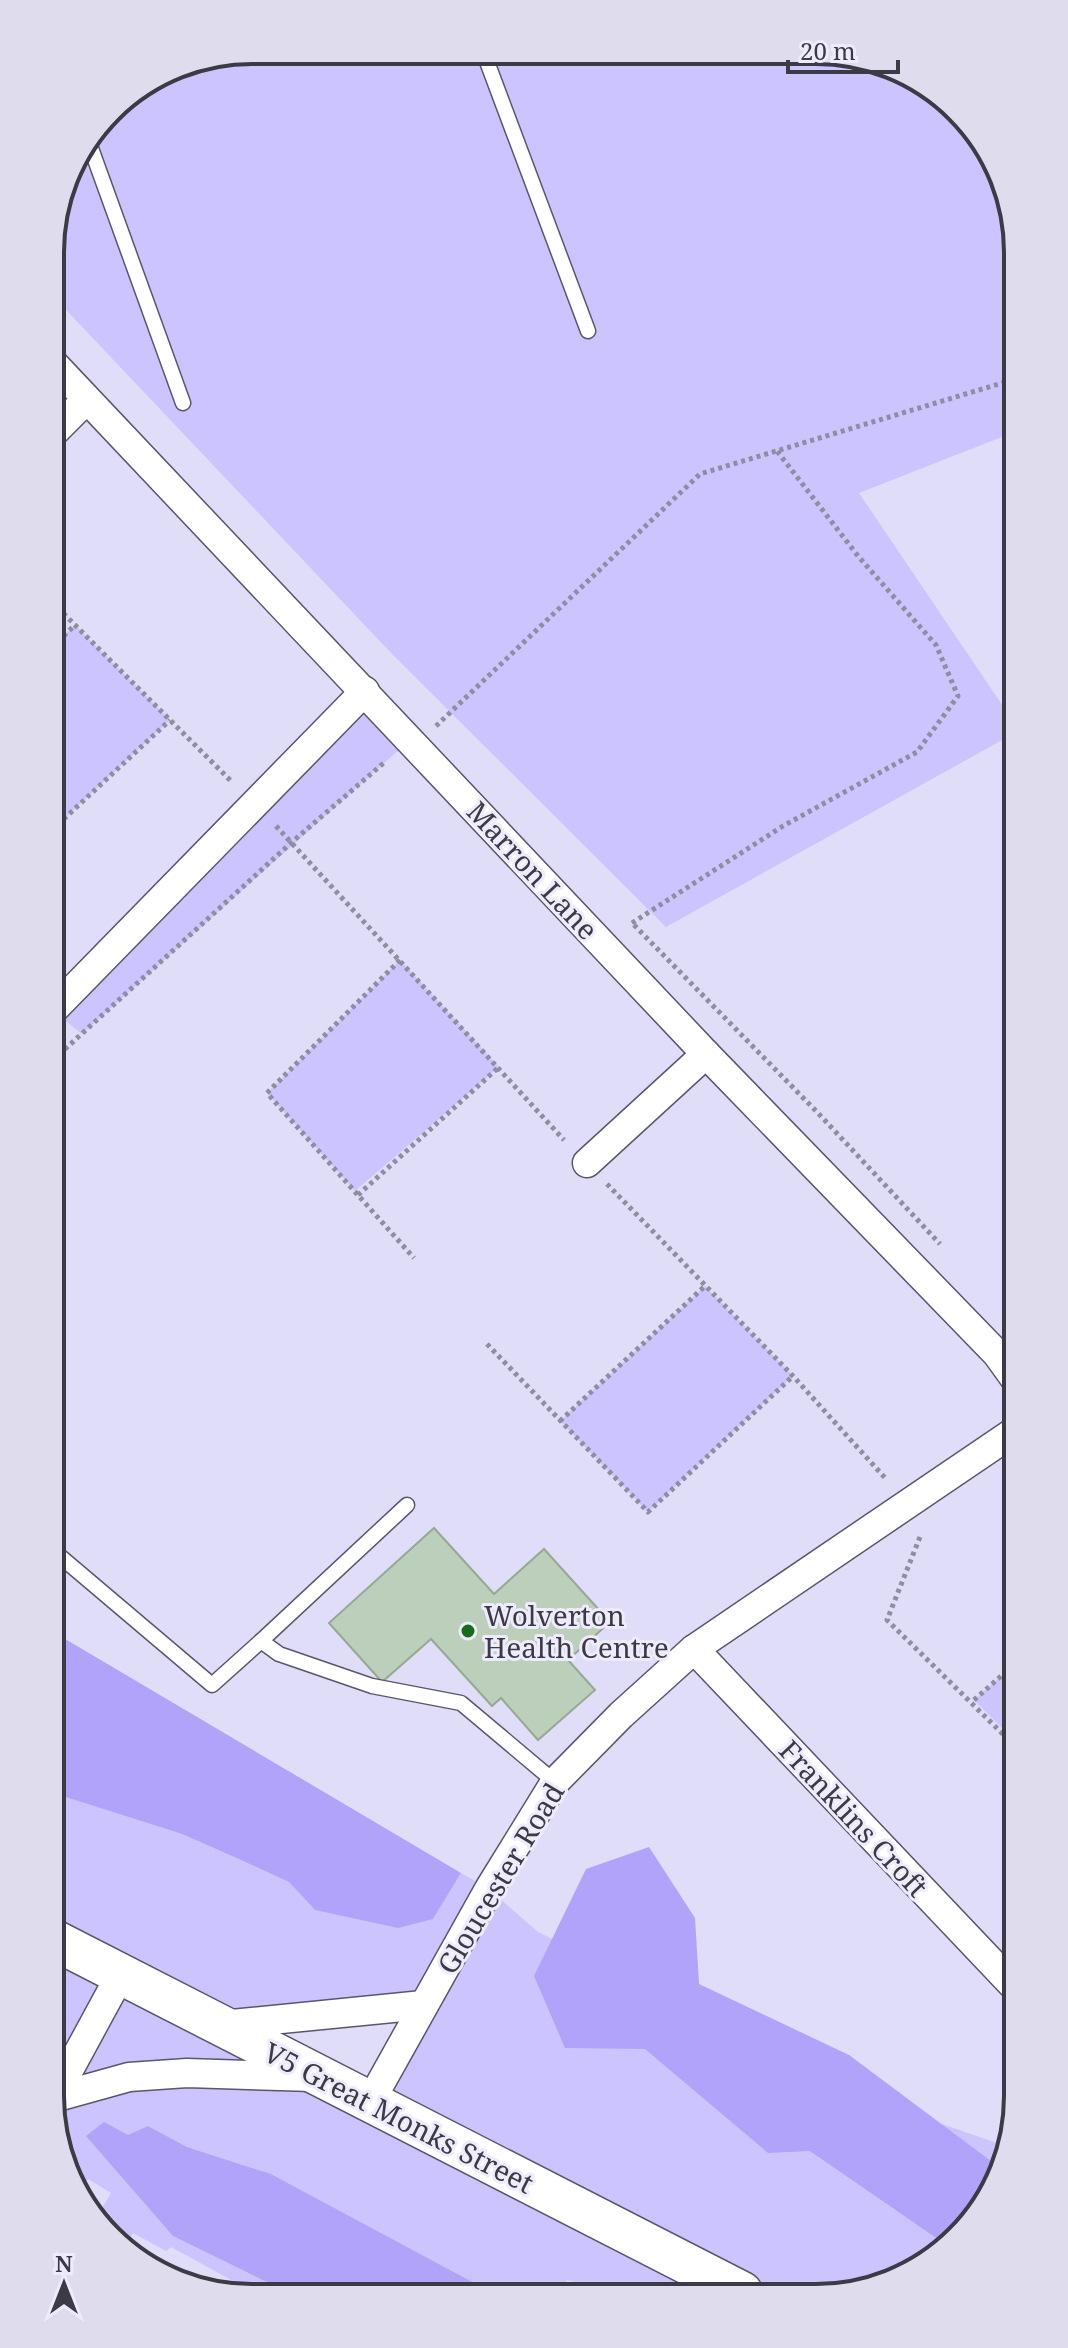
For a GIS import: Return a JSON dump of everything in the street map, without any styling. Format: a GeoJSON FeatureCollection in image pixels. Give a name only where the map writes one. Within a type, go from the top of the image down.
{"type":"FeatureCollection","features":[{"type":"Feature","properties":{"kind":"street","name":"Marron Lane"},"geometry":{"type":"LineString","coordinates":[[64,375],[706,1054],[1004,1364]]}},
{"type":"Feature","properties":{"kind":"street"},"geometry":{"type":"LineString","coordinates":[[64,422],[86,400]]}},
{"type":"Feature","properties":{"kind":"street"},"geometry":{"type":"LineString","coordinates":[[64,999],[256,806],[365,691]]}},
{"type":"Feature","properties":{"kind":"street"},"geometry":{"type":"LineString","coordinates":[[587,1163],[706,1054]]}},
{"type":"Feature","properties":{"kind":"street","name":"Gloucester Road"},"geometry":{"type":"LineString","coordinates":[[218,2025],[423,2005],[555,1782],[621,1715],[694,1649],[1004,1438]]}},
{"type":"Feature","properties":{"kind":"street","name":"Franklins Croft"},"geometry":{"type":"LineString","coordinates":[[694,1649],[1004,1976]]}},
{"type":"Feature","properties":{"kind":"street","name":"V5 Great Monks Street"},"geometry":{"type":"LineString","coordinates":[[64,1945],[726,2284]]}},
{"type":"Feature","properties":{"kind":"street"},"geometry":{"type":"LineString","coordinates":[[64,2081],[121,1974]]}},
{"type":"Feature","properties":{"kind":"street"},"geometry":{"type":"LineString","coordinates":[[370,2102],[423,2005]]}},
{"type":"Feature","properties":{"kind":"street"},"geometry":{"type":"LineString","coordinates":[[64,2092],[129,2077],[187,2073],[318,2077]]}},
{"type":"Feature","properties":{"kind":"lane"},"geometry":{"type":"LineString","coordinates":[[488,64],[588,331]]}},
{"type":"Feature","properties":{"kind":"lane"},"geometry":{"type":"LineString","coordinates":[[93,153],[183,403]]}},
{"type":"Feature","properties":{"kind":"lane"},"geometry":{"type":"LineString","coordinates":[[64,1560],[212,1685],[407,1505]]}},
{"type":"Feature","properties":{"kind":"lane"},"geometry":{"type":"LineString","coordinates":[[261,1641],[279,1654],[372,1686],[461,1703],[555,1782]]}},
{"type":"Feature","properties":{"kind":"path"},"geometry":{"type":"LineString","coordinates":[[64,1050],[292,842],[411,739],[438,725],[700,474],[1004,382]]}},
{"type":"Feature","properties":{"kind":"path"},"geometry":{"type":"LineString","coordinates":[[632,923],[783,826],[917,752],[958,696],[936,645],[858,556],[777,451]]}},
{"type":"Feature","properties":{"kind":"path"},"geometry":{"type":"LineString","coordinates":[[64,614],[292,842],[587,1163],[793,1376],[925,1522],[887,1620],[1004,1735]]}},
{"type":"Feature","properties":{"kind":"path"},"geometry":{"type":"LineString","coordinates":[[64,636],[75,625]]}},
{"type":"Feature","properties":{"kind":"path"},"geometry":{"type":"LineString","coordinates":[[64,819],[170,720]]}},
{"type":"Feature","properties":{"kind":"path"},"geometry":{"type":"LineString","coordinates":[[621,912],[818,1113],[942,1246]]}},
{"type":"Feature","properties":{"kind":"path"},"geometry":{"type":"LineString","coordinates":[[400,960],[267,1093],[414,1258]]}},
{"type":"Feature","properties":{"kind":"path"},"geometry":{"type":"LineString","coordinates":[[358,1195],[499,1067]]}},
{"type":"Feature","properties":{"kind":"path"},"geometry":{"type":"LineString","coordinates":[[560,1421],[705,1286]]}},
{"type":"Feature","properties":{"kind":"path"},"geometry":{"type":"LineString","coordinates":[[487,1344],[648,1512],[793,1376]]}},
{"type":"Feature","properties":{"kind":"path"},"geometry":{"type":"LineString","coordinates":[[974,1700],[1004,1674]]}},
{"type":"Feature","properties":{"kind":"shaded area"},"geometry":{"type":"Polygon","coordinates":[[[252,64],[816,64],[865,70],[888,78],[910,89],[949,119],[979,158],[998,203],[1004,252],[1004,436],[859,493],[1004,708],[1004,739],[666,927],[392,654],[64,308],[64,240],[70,203],[83,169],[119,119],[148,96],[180,78],[215,68],[252,64]]]}},
{"type":"Feature","properties":{"kind":"shaded area"},"geometry":{"type":"Polygon","coordinates":[[[75,625],[170,720],[64,819],[64,636],[75,625]]]}},
{"type":"Feature","properties":{"kind":"shaded area"},"geometry":{"type":"Polygon","coordinates":[[[365,691],[411,739],[82,1034],[64,1020],[64,1000],[365,691]]]}},
{"type":"Feature","properties":{"kind":"shaded area"},"geometry":{"type":"Polygon","coordinates":[[[400,960],[499,1067],[355,1191],[267,1093],[400,960]]]}},
{"type":"Feature","properties":{"kind":"shaded area"},"geometry":{"type":"Polygon","coordinates":[[[705,1286],[793,1376],[648,1512],[560,1421],[705,1286]]]}},
{"type":"Feature","properties":{"kind":"shaded area"},"geometry":{"type":"Polygon","coordinates":[[[64,1638],[461,1873],[433,1919],[398,1928],[315,1910],[289,1882],[182,1834],[64,1797],[64,1638]]]}},
{"type":"Feature","properties":{"kind":"shaded area"},"geometry":{"type":"Polygon","coordinates":[[[1004,1674],[1004,1730],[974,1700],[1004,1674]]]}},
{"type":"Feature","properties":{"kind":"shaded area"},"geometry":{"type":"Polygon","coordinates":[[[64,1797],[182,1834],[289,1882],[315,1910],[433,1919],[461,1873],[489,1889],[538,1932],[936,2122],[998,2143],[979,2190],[949,2229],[930,2245],[910,2259],[865,2278],[816,2284],[583,2284],[567,2280],[565,2284],[476,2284],[271,2174],[187,2147],[148,2126],[173,2236],[271,2284],[236,2283],[171,2247],[166,2251],[133,2233],[129,2238],[102,2208],[111,2193],[88,2179],[86,2183],[70,2145],[64,2096],[64,1797]],[[423,2006],[220,2025],[370,2102],[423,2006]]]}},
{"type":"Feature","properties":{"kind":"shaded area"},"geometry":{"type":"Polygon","coordinates":[[[649,1847],[695,1918],[699,1984],[849,2055],[992,2162],[979,2190],[949,2229],[937,2239],[810,2151],[768,2153],[645,2049],[565,2048],[534,1976],[586,1869],[649,1847]]]}},
{"type":"Feature","properties":{"kind":"shaded area"},"geometry":{"type":"Polygon","coordinates":[[[104,2122],[128,2135],[148,2126],[187,2147],[271,2174],[476,2284],[271,2284],[173,2236],[86,2136],[104,2122]]]}},
{"type":"Feature","properties":{"kind":"building","name":"Wolverton Health Centre"},"geometry":{"type":"Polygon","coordinates":[[[434,1528],[494,1594],[544,1549],[610,1622],[568,1660],[595,1690],[538,1740],[501,1698],[492,1706],[431,1639],[382,1682],[329,1623],[434,1528]]]}},
{"type":"Feature","properties":{"kind":"place","name":"Wolverton Health Centre"},"geometry":{"type":"Point","coordinates":[468,1631]}}]}
